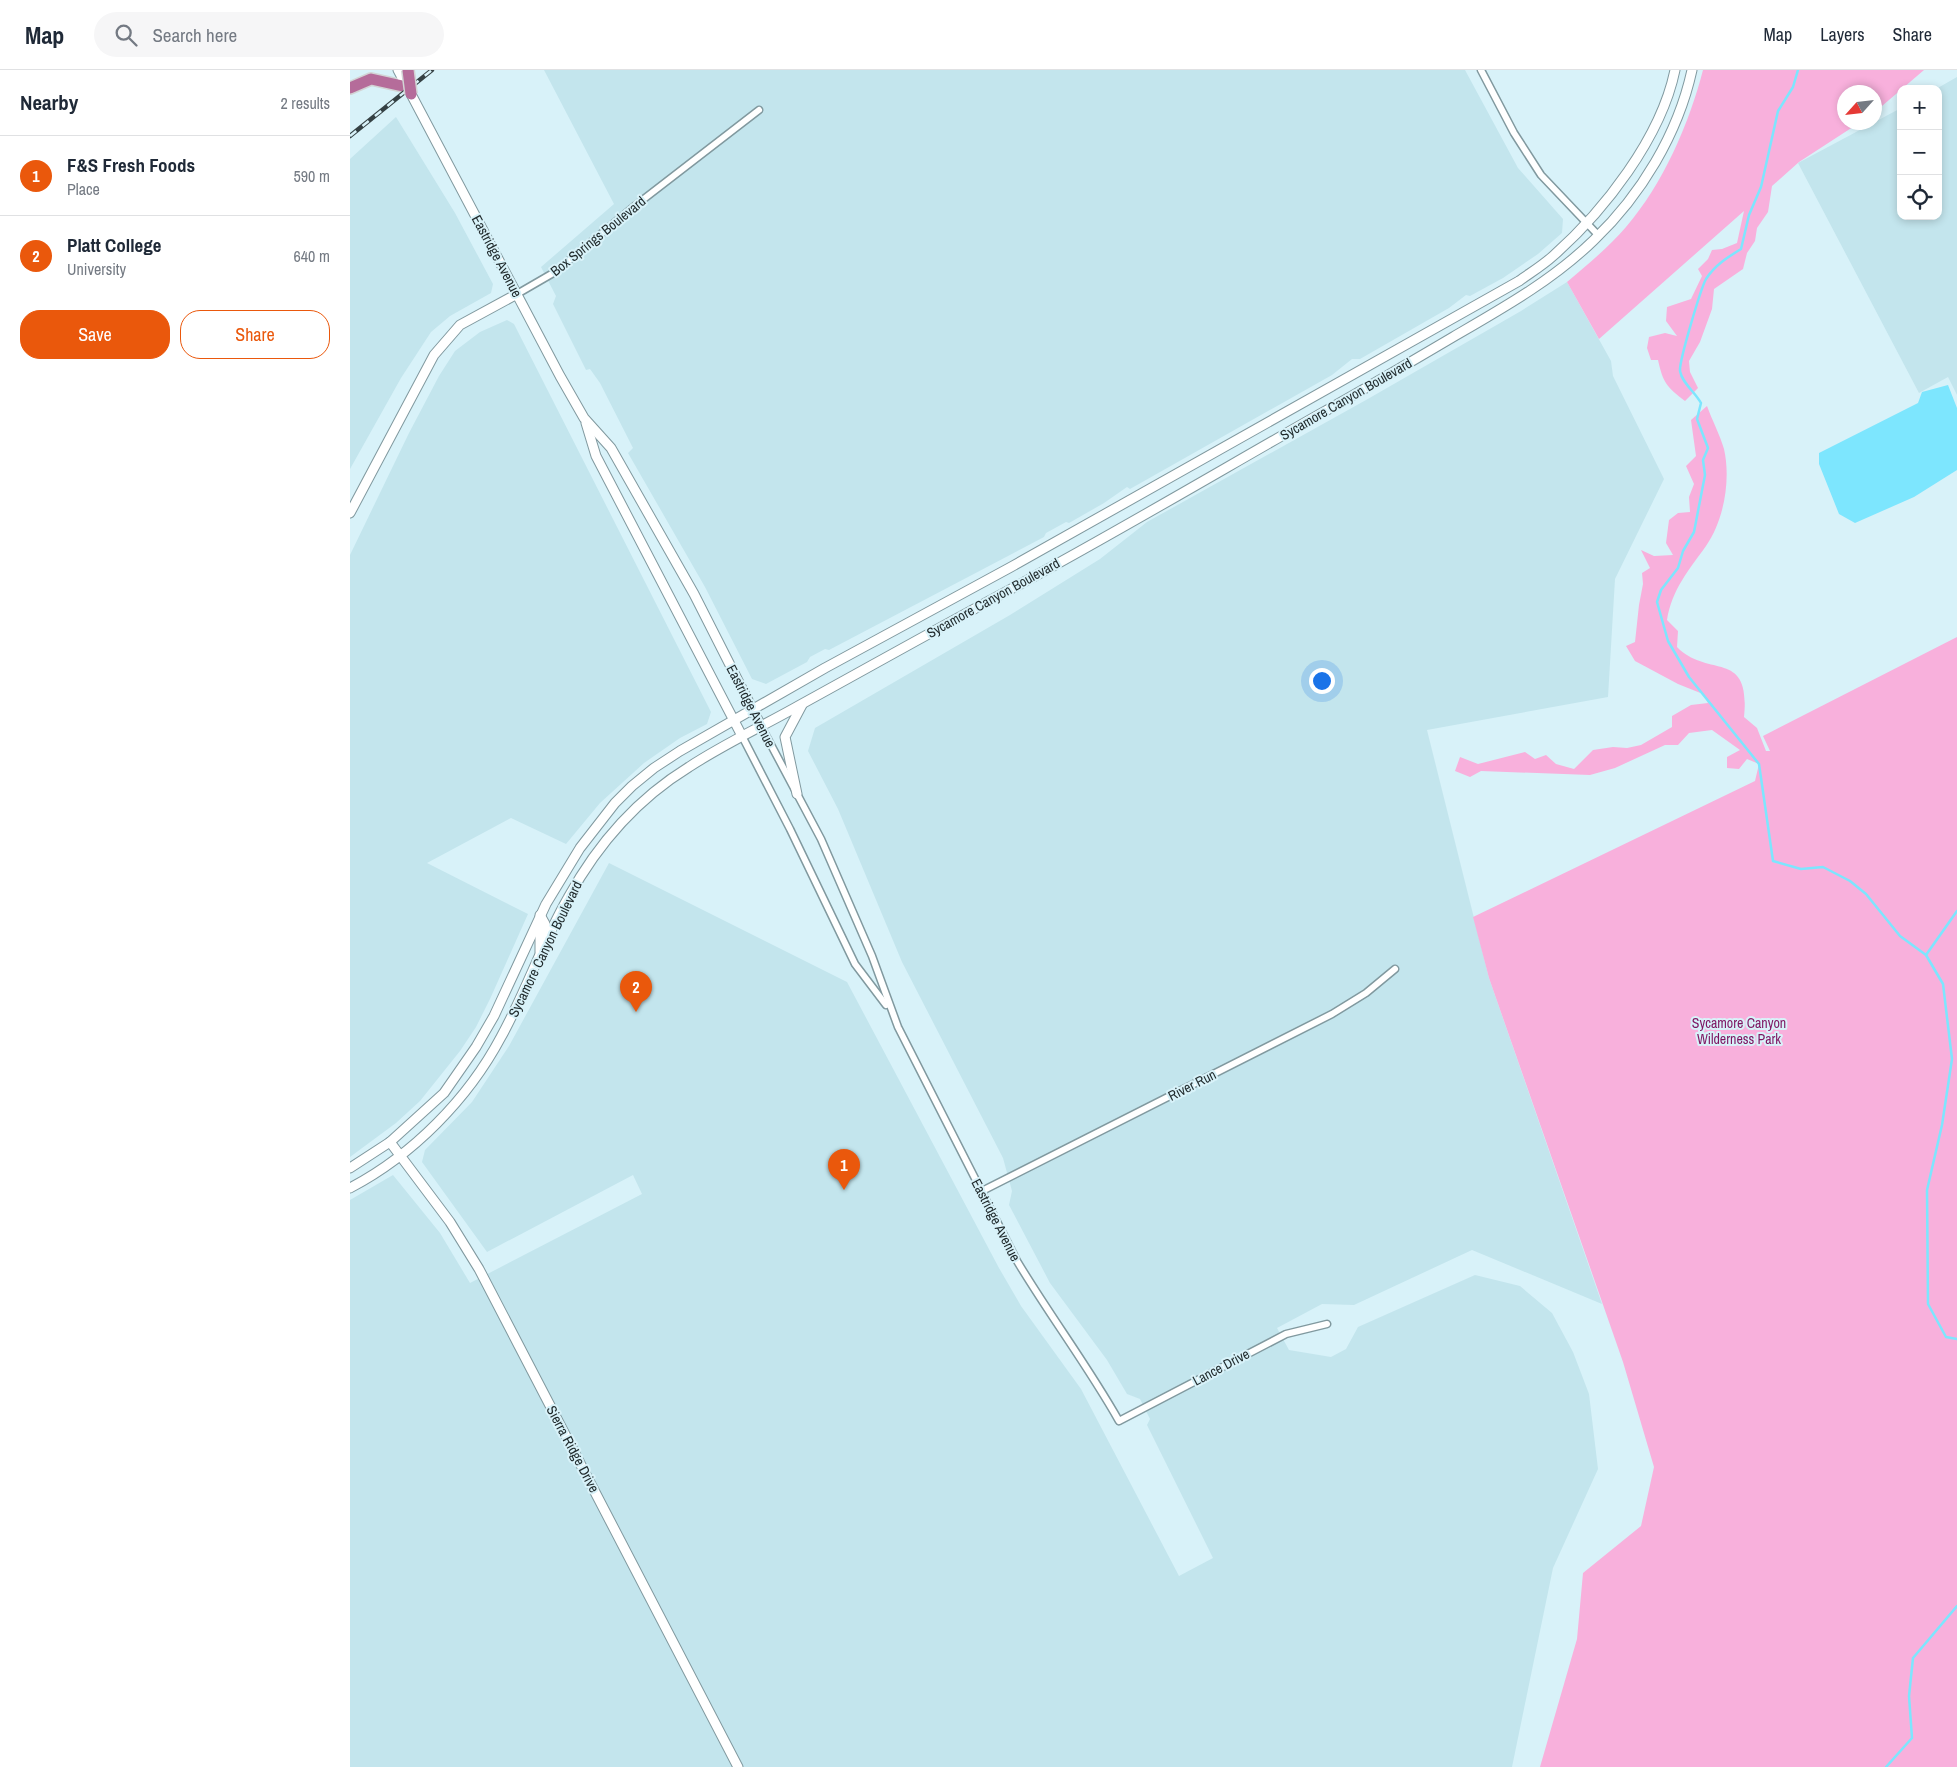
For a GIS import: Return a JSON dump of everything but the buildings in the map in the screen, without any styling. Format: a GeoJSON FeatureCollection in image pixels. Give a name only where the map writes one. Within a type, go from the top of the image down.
{"type":"FeatureCollection","features":[{"type":"Feature","properties":{"kind":"highway"},"geometry":{"type":"LineString","coordinates":[[402,71],[409,90]]}},
{"type":"Feature","properties":{"kind":"highway"},"geometry":{"type":"LineString","coordinates":[[350,88],[370,79],[387,82],[409,90]]}},
{"type":"Feature","properties":{"kind":"main road","name":"Sycamore Canyon Boulevard"},"geometry":{"type":"LineString","coordinates":[[350,1168],[390,1142],[444,1093],[476,1047],[494,1016],[553,890],[580,848],[604,816],[632,786],[680,750],[921,614],[1011,567],[1510,286],[1552,257],[1587,223],[1616,186],[1643,147],[1661,112],[1675,70]]}},
{"type":"Feature","properties":{"kind":"main road","name":"Sycamore Canyon Boulevard"},"geometry":{"type":"LineString","coordinates":[[350,1188],[400,1155],[450,1109],[481,1070],[502,1036],[568,898],[592,858],[651,794],[675,776],[742,736],[1020,584],[1482,320],[1554,275],[1599,236],[1632,198],[1659,157],[1675,122],[1692,70]]}},
{"type":"Feature","properties":{"kind":"main road","name":"Eastridge Avenue"},"geometry":{"type":"LineString","coordinates":[[409,90],[547,352],[584,418],[616,456],[694,594],[761,726]]}},
{"type":"Feature","properties":{"kind":"main road","name":"Box Springs Boulevard"},"geometry":{"type":"LineString","coordinates":[[350,513],[434,355],[460,324],[517,294]]}},
{"type":"Feature","properties":{"kind":"main road","name":"Eastridge Avenue"},"geometry":{"type":"LineString","coordinates":[[584,418],[596,456],[742,736]]}},
{"type":"Feature","properties":{"kind":"main road"},"geometry":{"type":"LineString","coordinates":[[797,794],[785,736],[804,703]]}},
{"type":"Feature","properties":{"kind":"main road"},"geometry":{"type":"LineString","coordinates":[[540,915],[545,920],[540,936],[541,955]]}},
{"type":"Feature","properties":{"kind":"main road","name":"Sierra Ridge Drive"},"geometry":{"type":"LineString","coordinates":[[390,1142],[450,1222],[479,1269],[738,1767]]}},
{"type":"Feature","properties":{"kind":"street"},"geometry":{"type":"LineString","coordinates":[[1481,70],[1526,154],[1541,175],[1599,236]]}},
{"type":"Feature","properties":{"kind":"street","name":"Box Springs Boulevard"},"geometry":{"type":"LineString","coordinates":[[517,294],[555,272],[636,205],[759,110]]}},
{"type":"Feature","properties":{"kind":"street","name":"Eastridge Avenue"},"geometry":{"type":"LineString","coordinates":[[761,726],[821,839],[872,956],[890,1010],[1017,1262],[1038,1298],[1078,1352],[1119,1421]]}},
{"type":"Feature","properties":{"kind":"street","name":"Eastridge Avenue"},"geometry":{"type":"LineString","coordinates":[[742,736],[790,829],[855,964],[890,1010]]}},
{"type":"Feature","properties":{"kind":"street","name":"River Run"},"geometry":{"type":"LineString","coordinates":[[982,1192],[1332,1014],[1366,994],[1395,968]]}},
{"type":"Feature","properties":{"kind":"street","name":"Lance Drive"},"geometry":{"type":"LineString","coordinates":[[1119,1421],[1286,1334],[1327,1324]]}},
{"type":"Feature","properties":{"kind":"shaded area"},"geometry":{"type":"Polygon","coordinates":[[[544,70],[1465,70],[1518,168],[1563,219],[1562,233],[1538,254],[1503,278],[1470,296],[1466,295],[1449,308],[1360,359],[1352,359],[1332,375],[1130,489],[1127,487],[1069,523],[1066,522],[1046,533],[1044,537],[829,650],[825,649],[810,657],[807,662],[766,684],[752,679],[705,587],[628,453],[633,448],[600,383],[590,369],[586,370],[553,304],[556,296],[541,267],[614,204],[544,70]]]}},
{"type":"Feature","properties":{"kind":"shaded area"},"geometry":{"type":"Polygon","coordinates":[[[1957,77],[1957,395],[1948,377],[1919,393],[1798,163],[1860,130],[1882,130],[1882,118],[1897,110],[1897,220],[1942,220],[1942,86],[1957,77]]]}},
{"type":"Feature","properties":{"kind":"shaded area"},"geometry":{"type":"Polygon","coordinates":[[[396,117],[455,213],[493,284],[491,293],[450,316],[431,332],[401,378],[350,469],[350,159],[396,117]]]}},
{"type":"Feature","properties":{"kind":"shaded area"},"geometry":{"type":"Polygon","coordinates":[[[1567,282],[1611,361],[1613,376],[1664,479],[1615,579],[1608,697],[1427,730],[1489,978],[1602,1304],[1472,1250],[1354,1305],[1322,1304],[1277,1328],[1289,1350],[1331,1357],[1346,1349],[1358,1327],[1475,1275],[1520,1286],[1552,1313],[1573,1352],[1589,1394],[1598,1469],[1553,1568],[1512,1767],[350,1767],[350,1200],[393,1175],[440,1233],[470,1283],[642,1194],[633,1175],[487,1252],[422,1162],[425,1150],[472,1102],[509,1046],[609,863],[847,982],[999,1268],[1021,1306],[1081,1389],[1179,1576],[1213,1558],[1147,1425],[1150,1419],[1140,1399],[1127,1394],[1107,1360],[1050,1283],[1009,1205],[1012,1191],[1003,1158],[902,962],[838,809],[808,751],[815,728],[1010,615],[1100,559],[1147,522],[1366,400],[1521,311],[1567,282]]]}},
{"type":"Feature","properties":{"kind":"shaded area"},"geometry":{"type":"Polygon","coordinates":[[[507,320],[514,324],[711,712],[707,724],[680,738],[644,763],[600,803],[566,844],[511,818],[427,863],[528,914],[490,999],[476,1027],[460,1051],[420,1101],[396,1123],[350,1157],[350,555],[409,433],[439,376],[455,351],[480,332],[507,320]]]}},
{"type":"Feature","properties":{"kind":"green space"},"geometry":{"type":"Polygon","coordinates":[[[1703,70],[1924,70],[1906,85],[1897,85],[1897,93],[1882,106],[1882,85],[1837,85],[1837,130],[1848,130],[1799,162],[1772,186],[1768,212],[1757,228],[1755,241],[1747,253],[1743,269],[1714,289],[1712,309],[1700,342],[1689,361],[1690,372],[1698,388],[1685,401],[1667,384],[1658,360],[1651,360],[1647,348],[1649,337],[1665,333],[1677,336],[1666,321],[1667,307],[1691,299],[1702,276],[1698,269],[1708,259],[1712,250],[1722,249],[1737,243],[1744,211],[1599,339],[1567,282],[1598,256],[1626,227],[1652,192],[1673,153],[1703,70]]]}},
{"type":"Feature","properties":{"kind":"green space","name":"Sycamore Canyon Wilderness Park"},"geometry":{"type":"Polygon","coordinates":[[[1707,406],[1724,449],[1727,474],[1724,499],[1712,536],[1677,589],[1667,620],[1678,631],[1677,647],[1689,656],[1702,662],[1725,668],[1734,673],[1741,681],[1744,695],[1744,717],[1757,728],[1766,751],[1770,751],[1763,736],[1957,637],[1957,1767],[1540,1767],[1577,1639],[1583,1573],[1641,1526],[1654,1467],[1623,1362],[1489,978],[1473,917],[1755,781],[1759,764],[1747,759],[1739,769],[1727,768],[1727,757],[1740,750],[1712,730],[1689,733],[1678,745],[1665,745],[1615,768],[1590,775],[1481,771],[1470,777],[1455,771],[1460,757],[1478,764],[1525,752],[1535,759],[1546,755],[1556,764],[1574,769],[1593,750],[1613,747],[1627,748],[1641,745],[1672,727],[1672,716],[1691,705],[1708,703],[1703,694],[1678,684],[1635,661],[1626,646],[1635,642],[1643,584],[1642,573],[1650,568],[1641,550],[1654,556],[1673,555],[1666,543],[1669,520],[1678,513],[1690,512],[1689,497],[1694,484],[1686,466],[1696,456],[1691,420],[1707,406]]]}},
{"type":"Feature","properties":{"kind":"water"},"geometry":{"type":"Polygon","coordinates":[[[1948,385],[1957,408],[1957,470],[1914,497],[1855,523],[1839,514],[1819,464],[1819,453],[1918,403],[1922,392],[1948,385]]]}},
{"type":"Feature","properties":{"kind":"waterway"},"geometry":{"type":"LineString","coordinates":[[1798,70],[1793,87],[1778,111],[1761,187],[1749,215],[1741,249],[1718,265],[1706,279],[1686,340],[1680,371],[1683,380],[1701,403],[1697,419],[1708,448],[1703,460],[1705,475],[1694,532],[1683,551],[1678,568],[1661,590],[1657,602],[1668,641],[1689,677],[1759,764],[1773,861],[1801,869],[1823,867],[1850,881],[1866,894],[1900,936],[1926,955]]}},
{"type":"Feature","properties":{"kind":"waterway"},"geometry":{"type":"LineString","coordinates":[[1957,911],[1926,955],[1943,984],[1952,1059],[1942,1125],[1927,1190],[1928,1304],[1946,1337],[1957,1339]]}},
{"type":"Feature","properties":{"kind":"waterway"},"geometry":{"type":"LineString","coordinates":[[1886,1767],[1912,1738],[1909,1696],[1913,1658],[1957,1606]]}},
{"type":"Feature","properties":{"kind":"railway"},"geometry":{"type":"LineString","coordinates":[[350,136],[432,70]]}},
{"type":"Feature","properties":{"kind":"place","name":"Platt College"},"geometry":{"type":"Point","coordinates":[636,1012]}},
{"type":"Feature","properties":{"kind":"place","name":"F&S Fresh Foods"},"geometry":{"type":"Point","coordinates":[844,1190]}}]}
